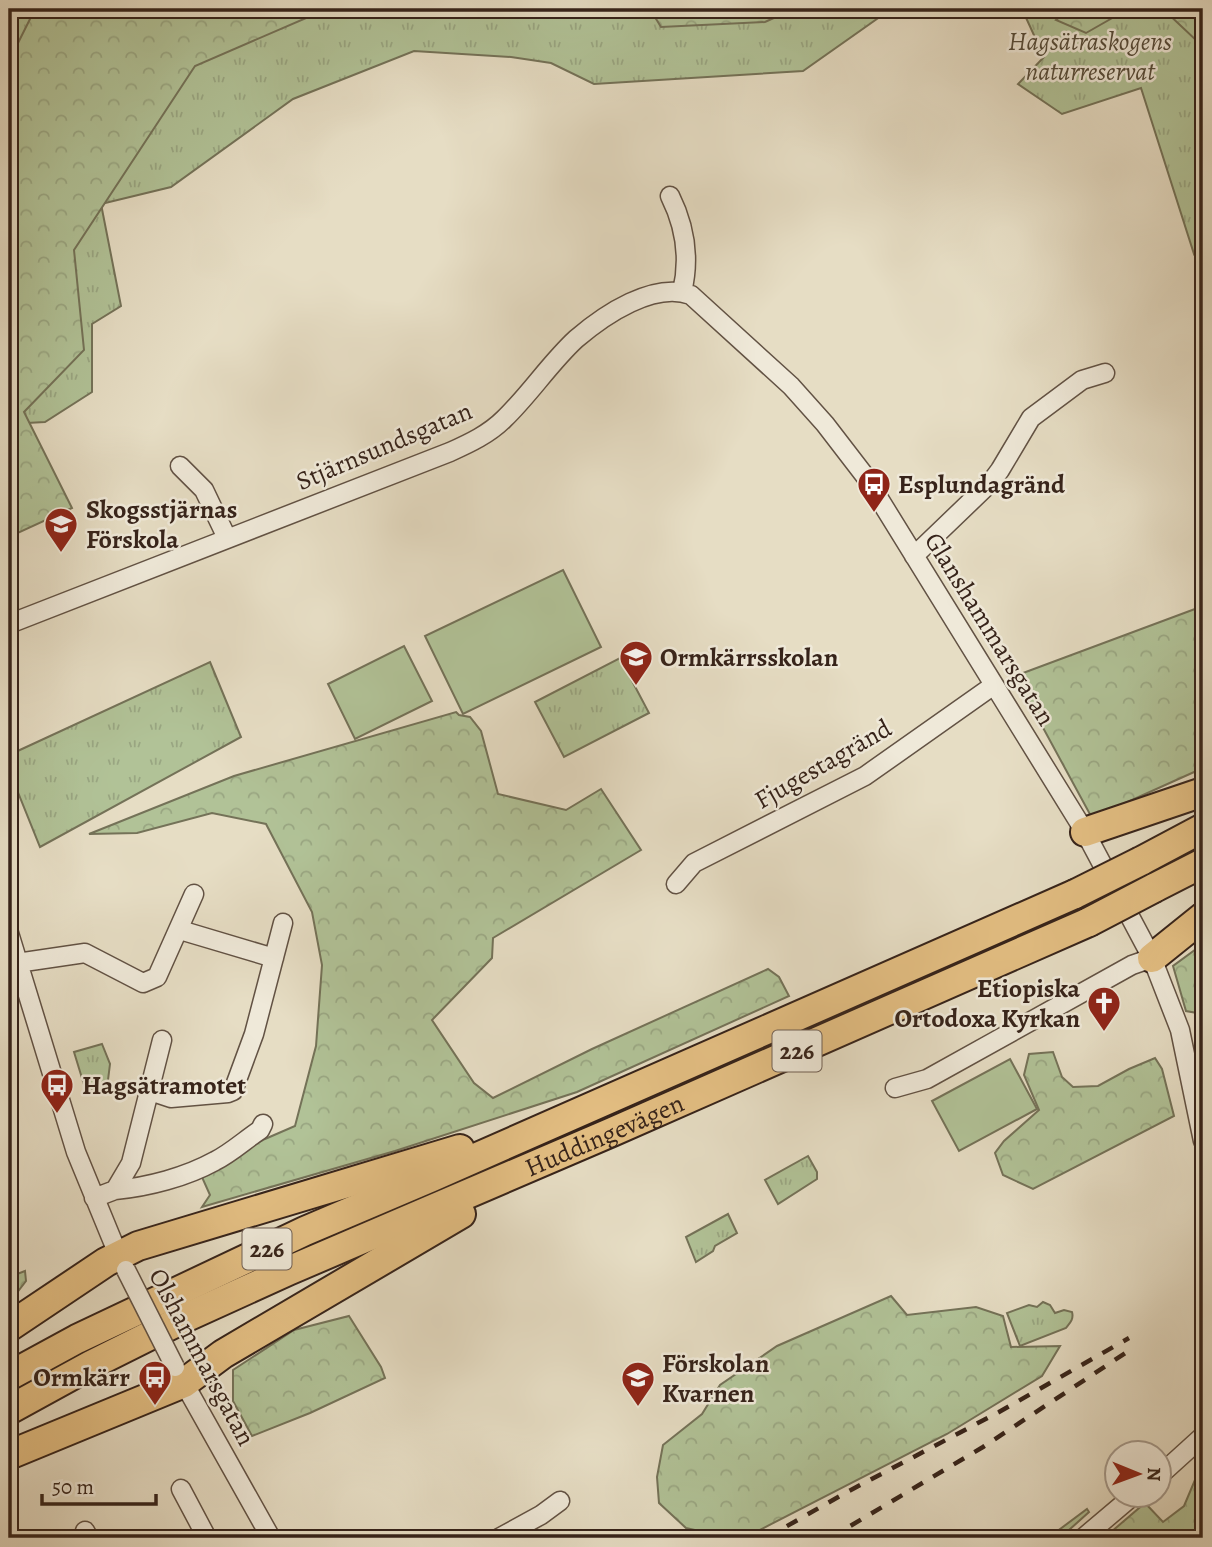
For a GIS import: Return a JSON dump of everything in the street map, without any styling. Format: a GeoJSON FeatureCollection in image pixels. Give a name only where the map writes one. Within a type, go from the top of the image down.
{"type":"FeatureCollection","features":[{"type":"Feature","properties":{"kind":"main road"},"geometry":{"type":"LineString","coordinates":[[1085,832],[1203,792]]}},
{"type":"Feature","properties":{"kind":"main road","name":"Huddingevägen"},"geometry":{"type":"LineString","coordinates":[[9,1376],[76,1339],[305,1231],[1075,894],[1203,828]]}},
{"type":"Feature","properties":{"kind":"main road","name":"Huddingevägen"},"geometry":{"type":"LineString","coordinates":[[9,1410],[189,1316],[1089,922],[1203,863]]}},
{"type":"Feature","properties":{"kind":"main road"},"geometry":{"type":"LineString","coordinates":[[1152,958],[1203,917]]}},
{"type":"Feature","properties":{"kind":"main road"},"geometry":{"type":"LineString","coordinates":[[9,1327],[159,1238],[486,1141],[531,1133]]}},
{"type":"Feature","properties":{"kind":"main road"},"geometry":{"type":"LineString","coordinates":[[9,1455],[223,1354],[472,1208],[504,1179]]}},
{"type":"Feature","properties":{"kind":"street"},"geometry":{"type":"LineString","coordinates":[[670,196],[682,228],[686,276],[682,292]]}},
{"type":"Feature","properties":{"kind":"street","name":"Stjärnsundsgatan"},"geometry":{"type":"LineString","coordinates":[[9,624],[450,452],[479,438],[505,418],[576,340],[611,314],[647,296],[673,290],[682,292]]}},
{"type":"Feature","properties":{"kind":"street","name":"Glanshammarsgatan"},"geometry":{"type":"LineString","coordinates":[[682,292],[699,300],[791,386],[825,424],[865,476],[1085,832],[1152,958],[1180,1030],[1203,1141]]}},
{"type":"Feature","properties":{"kind":"street"},"geometry":{"type":"LineString","coordinates":[[914,556],[991,482],[1031,418],[1082,380],[1105,373]]}},
{"type":"Feature","properties":{"kind":"street"},"geometry":{"type":"LineString","coordinates":[[180,466],[204,490],[227,538]]}},
{"type":"Feature","properties":{"kind":"street","name":"Fjugestagränd"},"geometry":{"type":"LineString","coordinates":[[676,884],[695,863],[865,776],[994,685]]}},
{"type":"Feature","properties":{"kind":"street"},"geometry":{"type":"LineString","coordinates":[[17,963],[85,953],[143,982],[150,981],[157,977],[194,894]]}},
{"type":"Feature","properties":{"kind":"street"},"geometry":{"type":"LineString","coordinates":[[150,1091],[171,1098],[233,1091],[254,1034],[284,923]]}},
{"type":"Feature","properties":{"kind":"street"},"geometry":{"type":"LineString","coordinates":[[180,930],[274,958]]}},
{"type":"Feature","properties":{"kind":"street","name":"Olshammarsgatan"},"geometry":{"type":"LineString","coordinates":[[9,933],[76,1152],[94,1198],[122,1262],[180,1375],[271,1538]]}},
{"type":"Feature","properties":{"kind":"street"},"geometry":{"type":"LineString","coordinates":[[895,1088],[927,1079],[1132,965],[1152,958]]}},
{"type":"Feature","properties":{"kind":"street"},"geometry":{"type":"LineString","coordinates":[[115,1190],[131,1163],[162,1040]]}},
{"type":"Feature","properties":{"kind":"street"},"geometry":{"type":"LineString","coordinates":[[94,1198],[115,1190],[199,1169],[260,1130],[263,1124]]}},
{"type":"Feature","properties":{"kind":"street"},"geometry":{"type":"LineString","coordinates":[[1174,1462],[1203,1436]]}},
{"type":"Feature","properties":{"kind":"street"},"geometry":{"type":"LineString","coordinates":[[181,1489],[207,1538]]}},
{"type":"Feature","properties":{"kind":"street"},"geometry":{"type":"LineString","coordinates":[[499,1538],[561,1501]]}},
{"type":"Feature","properties":{"kind":"street"},"geometry":{"type":"LineString","coordinates":[[1083,1538],[1118,1508]]}},
{"type":"Feature","properties":{"kind":"green space"},"geometry":{"type":"Polygon","coordinates":[[[9,9],[891,9],[803,71],[594,84],[551,63],[511,57],[414,51],[293,99],[171,187],[101,204],[121,306],[92,324],[92,392],[45,422],[9,424],[9,9]]]}},
{"type":"Feature","properties":{"kind":"green space"},"geometry":{"type":"Polygon","coordinates":[[[35,9],[327,9],[195,66],[74,250],[84,350],[24,412],[72,508],[9,537],[9,61],[35,9]]]}},
{"type":"Feature","properties":{"kind":"green space"},"geometry":{"type":"Polygon","coordinates":[[[650,9],[794,9],[765,22],[661,27],[650,9]]]}},
{"type":"Feature","properties":{"kind":"green space","name":"Hagsätraskogens naturreservat"},"geometry":{"type":"Polygon","coordinates":[[[1022,9],[1203,9],[1203,244],[1194,254],[1141,88],[1062,114],[1018,84],[1044,57],[1022,9]]]}},
{"type":"Feature","properties":{"kind":"green space"},"geometry":{"type":"Polygon","coordinates":[[[1069,9],[1128,9],[1086,33],[1056,20],[1069,9]]]}},
{"type":"Feature","properties":{"kind":"green space"},"geometry":{"type":"Polygon","coordinates":[[[1163,9],[1203,9],[1203,57],[1197,41],[1163,9]]]}},
{"type":"Feature","properties":{"kind":"green space"},"geometry":{"type":"Polygon","coordinates":[[[563,570],[601,647],[463,714],[425,636],[563,570]]]}},
{"type":"Feature","properties":{"kind":"green space"},"geometry":{"type":"Polygon","coordinates":[[[1203,606],[1203,768],[1092,818],[1015,676],[1203,606]]]}},
{"type":"Feature","properties":{"kind":"green space"},"geometry":{"type":"Polygon","coordinates":[[[404,646],[432,701],[355,739],[328,684],[404,646]]]}},
{"type":"Feature","properties":{"kind":"green space"},"geometry":{"type":"Polygon","coordinates":[[[620,658],[649,713],[564,757],[535,702],[620,658]]]}},
{"type":"Feature","properties":{"kind":"green space"},"geometry":{"type":"Polygon","coordinates":[[[210,662],[241,737],[40,847],[9,770],[9,755],[210,662]]]}},
{"type":"Feature","properties":{"kind":"green space"},"geometry":{"type":"Polygon","coordinates":[[[456,712],[470,717],[481,731],[498,794],[566,810],[601,789],[641,850],[493,938],[492,958],[432,1020],[474,1083],[493,1098],[592,1049],[768,969],[779,977],[789,996],[577,1092],[395,1151],[202,1207],[210,1195],[201,1175],[265,1139],[295,1126],[316,1046],[322,965],[312,912],[266,824],[212,813],[137,833],[89,834],[234,776],[456,712]]]}},
{"type":"Feature","properties":{"kind":"green space"},"geometry":{"type":"Polygon","coordinates":[[[1203,944],[1203,1014],[1186,1011],[1173,966],[1203,944]]]}},
{"type":"Feature","properties":{"kind":"green space"},"geometry":{"type":"Polygon","coordinates":[[[102,1044],[110,1064],[108,1080],[94,1090],[85,1088],[74,1052],[102,1044]]]}},
{"type":"Feature","properties":{"kind":"green space"},"geometry":{"type":"Polygon","coordinates":[[[1053,1052],[1062,1077],[1073,1087],[1098,1086],[1155,1058],[1162,1069],[1174,1116],[1033,1189],[1003,1175],[995,1153],[1004,1141],[1039,1110],[1024,1075],[1029,1054],[1053,1052]]]}},
{"type":"Feature","properties":{"kind":"green space"},"geometry":{"type":"Polygon","coordinates":[[[1010,1059],[1037,1109],[959,1151],[932,1101],[1010,1059]]]}},
{"type":"Feature","properties":{"kind":"green space"},"geometry":{"type":"Polygon","coordinates":[[[808,1156],[817,1172],[817,1179],[778,1204],[765,1180],[808,1156]]]}},
{"type":"Feature","properties":{"kind":"green space"},"geometry":{"type":"Polygon","coordinates":[[[728,1214],[737,1233],[696,1262],[686,1237],[728,1214]]]}},
{"type":"Feature","properties":{"kind":"green space"},"geometry":{"type":"Polygon","coordinates":[[[25,1271],[26,1281],[9,1303],[9,1277],[25,1271]]]}},
{"type":"Feature","properties":{"kind":"green space"},"geometry":{"type":"Polygon","coordinates":[[[891,1296],[907,1315],[976,1307],[1003,1316],[1011,1347],[1060,1346],[1042,1376],[947,1434],[744,1538],[730,1538],[686,1528],[659,1503],[657,1477],[663,1445],[702,1414],[720,1385],[777,1346],[891,1296]]]}},
{"type":"Feature","properties":{"kind":"green space"},"geometry":{"type":"Polygon","coordinates":[[[1043,1302],[1050,1305],[1055,1313],[1064,1310],[1072,1312],[1071,1321],[1066,1328],[1020,1346],[1007,1313],[1029,1305],[1037,1307],[1043,1302]]]}},
{"type":"Feature","properties":{"kind":"green space"},"geometry":{"type":"Polygon","coordinates":[[[349,1316],[385,1378],[310,1413],[252,1436],[233,1401],[233,1370],[294,1330],[349,1316]]]}},
{"type":"Feature","properties":{"kind":"green space"},"geometry":{"type":"Polygon","coordinates":[[[1203,1461],[1203,1538],[1104,1538],[1139,1508],[1150,1508],[1163,1522],[1184,1506],[1203,1461]]]}},
{"type":"Feature","properties":{"kind":"green space"},"geometry":{"type":"Polygon","coordinates":[[[1087,1509],[1089,1512],[1063,1538],[1048,1538],[1087,1509]]]}},
{"type":"Feature","properties":{"kind":"railway"},"geometry":{"type":"LineString","coordinates":[[766,1538],[1129,1338]]}},
{"type":"Feature","properties":{"kind":"railway"},"geometry":{"type":"LineString","coordinates":[[830,1538],[983,1447],[1133,1348]]}},
{"type":"Feature","properties":{"kind":"place","name":"Esplundagränd"},"geometry":{"type":"Point","coordinates":[874,514]}},
{"type":"Feature","properties":{"kind":"place","name":"Skogsstjärnas Förskola"},"geometry":{"type":"Point","coordinates":[61,554]}},
{"type":"Feature","properties":{"kind":"place","name":"Ormkärrsskolan"},"geometry":{"type":"Point","coordinates":[636,687]}},
{"type":"Feature","properties":{"kind":"place","name":"Etiopiska Ortodoxa Kyrkan"},"geometry":{"type":"Point","coordinates":[1104,1033]}},
{"type":"Feature","properties":{"kind":"place","name":"Hagsätramotet"},"geometry":{"type":"Point","coordinates":[57,1115]}},
{"type":"Feature","properties":{"kind":"place","name":"Ormkärr"},"geometry":{"type":"Point","coordinates":[155,1407]}},
{"type":"Feature","properties":{"kind":"place","name":"Förskolan Kvarnen"},"geometry":{"type":"Point","coordinates":[638,1408]}}]}
